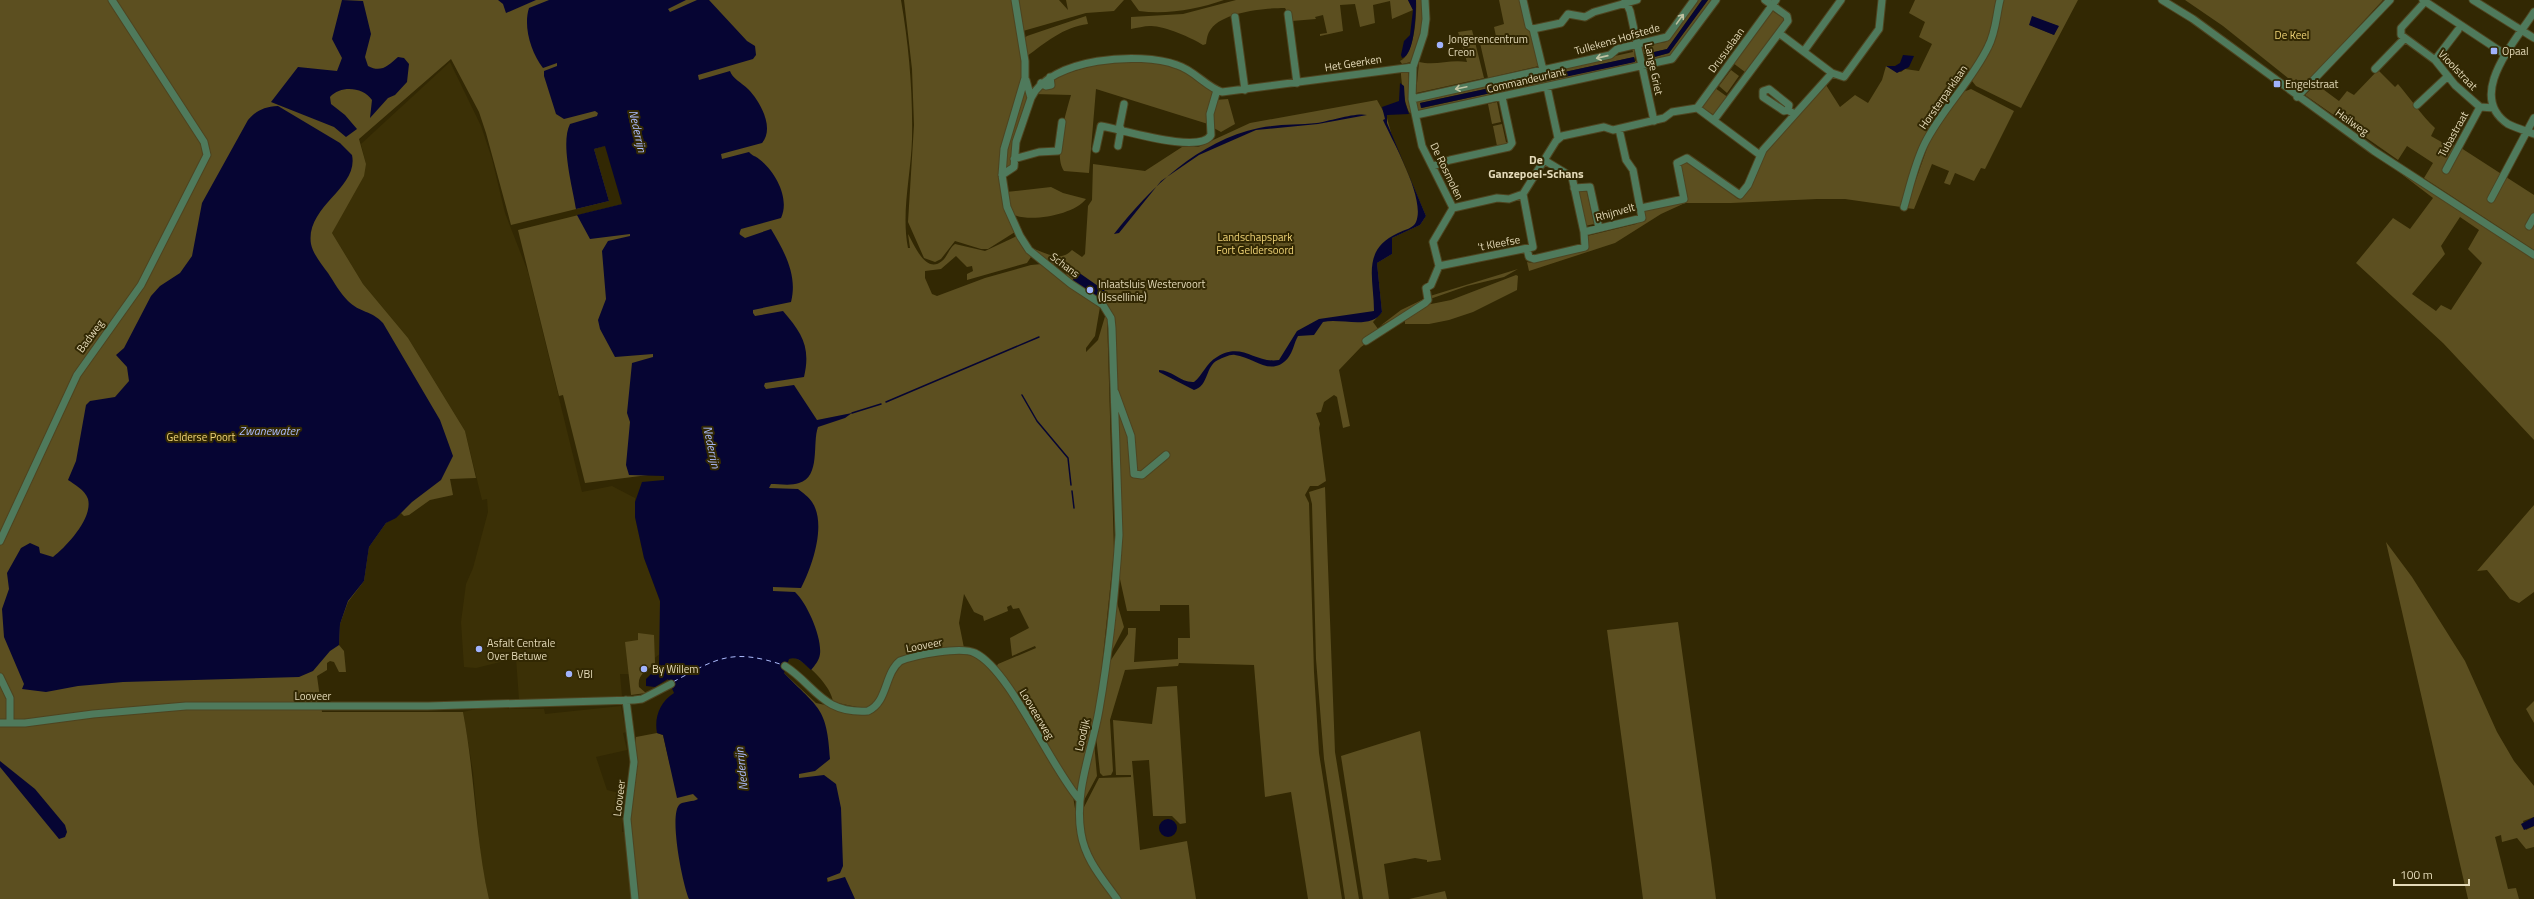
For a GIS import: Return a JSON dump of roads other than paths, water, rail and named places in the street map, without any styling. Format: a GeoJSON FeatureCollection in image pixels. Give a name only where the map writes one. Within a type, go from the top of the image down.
{"type":"FeatureCollection","features":[{"type":"Feature","properties":{"kind":"street","name":"Badweg"},"geometry":{"type":"LineString","coordinates":[[0,542],[77,375],[141,285],[207,155],[207,149],[112,0]]}},
{"type":"Feature","properties":{"kind":"street","name":"Schans"},"geometry":{"type":"LineString","coordinates":[[1015,0],[1025,61],[1025,78],[1031,98]]}},
{"type":"Feature","properties":{"kind":"street","name":"De Rosmolen"},"geometry":{"type":"LineString","coordinates":[[1424,0],[1424,34],[1413,67],[1412,99],[1422,146],[1453,208],[1497,198],[1509,199],[1523,194]]}},
{"type":"Feature","properties":{"kind":"street"},"geometry":{"type":"LineString","coordinates":[[1523,0],[1529,26],[1533,29],[1543,70]]}},
{"type":"Feature","properties":{"kind":"street"},"geometry":{"type":"LineString","coordinates":[[1533,29],[1561,24],[1568,14],[1585,17],[1594,12],[1637,0]]}},
{"type":"Feature","properties":{"kind":"street","name":"Tullekens Hofstede"},"geometry":{"type":"LineString","coordinates":[[1412,99],[1610,55],[1617,48],[1667,37],[1694,0]]}},
{"type":"Feature","properties":{"kind":"street","name":"Commandeurlant"},"geometry":{"type":"LineString","coordinates":[[1416,115],[1672,59],[1716,0]]}},
{"type":"Feature","properties":{"kind":"street"},"geometry":{"type":"LineString","coordinates":[[1714,120],[1788,21],[1787,16],[1774,3],[1765,0]]}},
{"type":"Feature","properties":{"kind":"street"},"geometry":{"type":"LineString","coordinates":[[1804,51],[1842,0]]}},
{"type":"Feature","properties":{"kind":"street"},"geometry":{"type":"LineString","coordinates":[[1779,33],[1840,77],[1848,75],[1879,29],[1882,0]]}},
{"type":"Feature","properties":{"kind":"street","name":"Horsterparklaan"},"geometry":{"type":"LineString","coordinates":[[1904,207],[1928,138],[1974,72],[1989,46],[1994,34],[2000,0]]}},
{"type":"Feature","properties":{"kind":"street","name":"Heilweg"},"geometry":{"type":"LineString","coordinates":[[2162,0],[2193,19],[2297,97],[2374,151],[2534,255]]}},
{"type":"Feature","properties":{"kind":"street"},"geometry":{"type":"LineString","coordinates":[[2297,97],[2390,0]]}},
{"type":"Feature","properties":{"kind":"street"},"geometry":{"type":"LineString","coordinates":[[2473,0],[2534,38]]}},
{"type":"Feature","properties":{"kind":"street","name":"Lange Griet"},"geometry":{"type":"LineString","coordinates":[[1626,2],[1637,43],[1654,121]]}},
{"type":"Feature","properties":{"kind":"street"},"geometry":{"type":"LineString","coordinates":[[2375,69],[2405,38],[2401,35],[2401,28],[2422,2],[2506,55]]}},
{"type":"Feature","properties":{"kind":"street","name":"Drususlaan"},"geometry":{"type":"LineString","coordinates":[[1697,108],[1774,3]]}},
{"type":"Feature","properties":{"kind":"street"},"geometry":{"type":"LineString","coordinates":[[2534,12],[2506,55],[2492,81],[2494,108],[2510,125],[2534,134]]}},
{"type":"Feature","properties":{"kind":"street"},"geometry":{"type":"LineString","coordinates":[[1288,14],[1297,83]]}},
{"type":"Feature","properties":{"kind":"street"},"geometry":{"type":"LineString","coordinates":[[1235,17],[1245,90]]}},
{"type":"Feature","properties":{"kind":"street"},"geometry":{"type":"LineString","coordinates":[[2435,60],[2458,30]]}},
{"type":"Feature","properties":{"kind":"street","name":"Vioolstraat"},"geometry":{"type":"LineString","coordinates":[[2405,38],[2435,60],[2448,76],[2480,108]]}},
{"type":"Feature","properties":{"kind":"street"},"geometry":{"type":"LineString","coordinates":[[1002,175],[1011,171],[1019,133],[1031,98],[1041,83],[1050,77],[1100,61],[1145,59],[1165,61],[1186,68],[1217,90],[1210,114],[1211,135],[1204,142],[1186,144],[1101,126],[1096,150]]}},
{"type":"Feature","properties":{"kind":"street","name":"Het Geerken"},"geometry":{"type":"LineString","coordinates":[[1217,90],[1245,90],[1413,67]]}},
{"type":"Feature","properties":{"kind":"street"},"geometry":{"type":"LineString","coordinates":[[1641,208],[1684,199],[1677,163],[1679,160],[1687,158],[1740,195],[1748,185],[1760,155],[1791,112],[1832,72]]}},
{"type":"Feature","properties":{"kind":"street"},"geometry":{"type":"LineString","coordinates":[[2417,106],[2448,76]]}},
{"type":"Feature","properties":{"kind":"street","name":"Schans"},"geometry":{"type":"LineString","coordinates":[[1025,78],[1005,142],[1002,175],[1007,207],[1020,236],[1029,250],[1108,311],[1112,328],[1119,535],[1117,566]]}},
{"type":"Feature","properties":{"kind":"street"},"geometry":{"type":"LineString","coordinates":[[1547,87],[1558,138]]}},
{"type":"Feature","properties":{"kind":"street"},"geometry":{"type":"LineString","coordinates":[[1433,166],[1450,160],[1509,147],[1512,143],[1502,97]]}},
{"type":"Feature","properties":{"kind":"street"},"geometry":{"type":"LineString","coordinates":[[1118,146],[1124,104]]}},
{"type":"Feature","properties":{"kind":"street"},"geometry":{"type":"LineString","coordinates":[[1523,194],[1558,138],[1604,127],[1618,128],[1654,121],[1664,118],[1672,112],[1697,108],[1760,155]]}},
{"type":"Feature","properties":{"kind":"street"},"geometry":{"type":"LineString","coordinates":[[2480,108],[2494,108]]}},
{"type":"Feature","properties":{"kind":"street","name":"Tubastraat"},"geometry":{"type":"LineString","coordinates":[[2446,170],[2480,108]]}},
{"type":"Feature","properties":{"kind":"street"},"geometry":{"type":"LineString","coordinates":[[2491,200],[2534,118]]}},
{"type":"Feature","properties":{"kind":"street"},"geometry":{"type":"LineString","coordinates":[[1014,159],[1039,152],[1058,151],[1062,122]]}},
{"type":"Feature","properties":{"kind":"street","name":"Rhijnvelt"},"geometry":{"type":"LineString","coordinates":[[1527,249],[1529,257],[1534,259],[1585,247],[1584,232],[1642,218],[1633,170],[1626,160],[1618,128]]}},
{"type":"Feature","properties":{"kind":"street"},"geometry":{"type":"LineString","coordinates":[[1544,160],[1572,177],[1584,232]]}},
{"type":"Feature","properties":{"kind":"street"},"geometry":{"type":"LineString","coordinates":[[1574,188],[1590,187],[1599,228]]}},
{"type":"Feature","properties":{"kind":"street","name":"'t Kleefse"},"geometry":{"type":"LineString","coordinates":[[1439,266],[1527,249],[1534,244],[1523,194]]}},
{"type":"Feature","properties":{"kind":"street"},"geometry":{"type":"LineString","coordinates":[[1366,340],[1428,300],[1426,288],[1431,285],[1439,266],[1433,242],[1453,208]]}},
{"type":"Feature","properties":{"kind":"street"},"geometry":{"type":"LineString","coordinates":[[2529,226],[2534,217]]}},
{"type":"Feature","properties":{"kind":"street","name":"Schans"},"geometry":{"type":"LineString","coordinates":[[1114,390],[1120,399],[1131,436],[1134,474],[1142,475],[1166,455]]}},
{"type":"Feature","properties":{"kind":"street","name":"Loodijk"},"geometry":{"type":"LineString","coordinates":[[1117,566],[1100,704],[1079,799],[1083,844],[1096,871],[1117,899]]}},
{"type":"Feature","properties":{"kind":"street","name":"Looveerweg"},"geometry":{"type":"LineString","coordinates":[[967,650],[979,655],[988,662],[1009,688],[1079,799]]}},
{"type":"Feature","properties":{"kind":"street","name":"Looveer"},"geometry":{"type":"LineString","coordinates":[[785,666],[829,703],[857,711],[868,711],[880,702],[895,667],[900,661],[952,651],[967,650]]}},
{"type":"Feature","properties":{"kind":"street"},"geometry":{"type":"LineString","coordinates":[[0,677],[10,698],[10,723]]}},
{"type":"Feature","properties":{"kind":"street","name":"Looveer"},"geometry":{"type":"LineString","coordinates":[[0,723],[186,706],[468,707],[626,700],[642,699],[671,684]]}},
{"type":"Feature","properties":{"kind":"street","name":"Looveer"},"geometry":{"type":"LineString","coordinates":[[626,700],[634,762],[627,819],[635,899]]}},
{"type":"Feature","properties":{"kind":"water"},"geometry":{"type":"Polygon","coordinates":[[[342,0],[363,1],[371,34],[365,57],[368,66],[381,69],[388,66],[398,57],[404,58],[409,64],[407,82],[395,95],[388,98],[370,118],[372,100],[363,92],[346,89],[335,93],[330,97],[331,104],[345,115],[357,129],[346,137],[334,127],[271,102],[298,67],[337,71],[342,58],[332,39],[342,0]]]}},
{"type":"Feature","properties":{"kind":"water"},"geometry":{"type":"Polygon","coordinates":[[[498,0],[536,0],[506,13],[503,4],[498,0]]]}},
{"type":"Feature","properties":{"kind":"water","name":"Nederrijn"},"geometry":{"type":"Polygon","coordinates":[[[549,0],[686,0],[668,9],[670,12],[697,0],[709,0],[747,41],[755,46],[756,55],[753,59],[698,75],[699,80],[730,71],[733,76],[753,94],[764,115],[767,130],[766,137],[762,143],[721,154],[722,159],[749,152],[759,159],[776,178],[780,186],[784,203],[781,218],[741,229],[739,234],[745,238],[771,229],[781,246],[793,282],[791,302],[753,310],[753,313],[755,316],[783,311],[800,334],[805,349],[806,366],[804,377],[765,383],[764,386],[766,389],[794,385],[817,420],[852,413],[845,418],[818,427],[813,467],[806,480],[799,483],[785,485],[771,484],[769,488],[798,489],[811,500],[816,511],[818,533],[816,545],[809,569],[801,588],[773,587],[773,591],[795,592],[800,597],[809,612],[819,639],[820,654],[817,663],[811,670],[801,661],[792,658],[789,659],[784,673],[813,702],[823,718],[829,742],[830,759],[815,771],[799,774],[799,778],[824,775],[836,784],[841,808],[843,866],[840,873],[827,878],[827,882],[845,877],[855,899],[689,899],[686,892],[680,866],[676,835],[677,810],[680,804],[698,799],[693,794],[677,798],[663,735],[657,733],[656,721],[659,710],[665,701],[674,693],[668,679],[655,687],[646,686],[646,679],[659,666],[660,601],[644,558],[635,517],[635,502],[642,482],[664,480],[664,476],[629,475],[626,465],[630,422],[627,413],[632,363],[653,357],[653,354],[615,357],[600,329],[598,320],[606,299],[602,251],[608,241],[630,236],[630,234],[590,239],[577,215],[622,204],[605,146],[594,149],[609,201],[576,209],[567,154],[567,132],[570,124],[597,116],[598,113],[595,111],[564,119],[556,114],[544,76],[544,71],[557,66],[557,63],[543,68],[535,55],[529,39],[527,23],[529,8],[549,0]]]}},
{"type":"Feature","properties":{"kind":"water"},"geometry":{"type":"Polygon","coordinates":[[[1408,0],[1416,0],[1415,23],[1410,50],[1402,58],[1401,55],[1404,41],[1410,35],[1413,10],[1408,0]]]}},
{"type":"Feature","properties":{"kind":"water"},"geometry":{"type":"Polygon","coordinates":[[[1702,0],[1708,0],[1669,53],[1647,59],[1646,54],[1667,49],[1702,0]]]}},
{"type":"Feature","properties":{"kind":"water"},"geometry":{"type":"Polygon","coordinates":[[[2032,16],[2059,26],[2054,35],[2029,25],[2032,16]]]}},
{"type":"Feature","properties":{"kind":"water"},"geometry":{"type":"Polygon","coordinates":[[[1903,55],[1914,56],[1909,67],[1897,73],[1886,66],[1895,66],[1900,63],[1903,55]]]}},
{"type":"Feature","properties":{"kind":"water"},"geometry":{"type":"Polygon","coordinates":[[[1634,57],[1635,62],[1421,108],[1420,103],[1634,57]]]}},
{"type":"Feature","properties":{"kind":"water"},"geometry":{"type":"Polygon","coordinates":[[[1400,83],[1404,86],[1405,102],[1409,114],[1387,115],[1387,123],[1406,169],[1383,120],[1385,119],[1382,107],[1399,101],[1400,83]]]}},
{"type":"Feature","properties":{"kind":"water","name":"Zwanewater"},"geometry":{"type":"Polygon","coordinates":[[[278,106],[340,143],[352,155],[352,167],[348,177],[316,219],[311,231],[312,248],[318,259],[348,301],[357,308],[379,319],[383,323],[440,420],[453,456],[441,480],[412,502],[396,518],[386,523],[369,547],[364,581],[348,601],[340,624],[339,645],[330,651],[313,671],[299,677],[123,682],[78,686],[46,692],[22,689],[24,684],[4,637],[2,609],[9,589],[7,573],[21,548],[30,543],[39,547],[40,553],[53,557],[72,539],[83,523],[89,506],[87,496],[82,490],[68,480],[76,461],[86,405],[90,401],[115,397],[129,381],[127,367],[116,355],[124,348],[151,296],[160,286],[180,273],[192,256],[202,203],[248,120],[261,110],[278,106]]]}},
{"type":"Feature","properties":{"kind":"water"},"geometry":{"type":"Polygon","coordinates":[[[1362,114],[1367,115],[1318,124],[1256,130],[1199,155],[1169,175],[1196,155],[1216,143],[1237,134],[1259,128],[1317,123],[1362,114]]]}},
{"type":"Feature","properties":{"kind":"water"},"geometry":{"type":"Polygon","coordinates":[[[1413,185],[1426,216],[1420,225],[1392,238],[1392,254],[1377,263],[1382,312],[1371,321],[1323,322],[1314,335],[1298,336],[1288,358],[1282,364],[1275,366],[1262,365],[1235,355],[1226,356],[1214,363],[1205,380],[1199,388],[1194,390],[1159,372],[1159,370],[1168,372],[1185,381],[1194,382],[1213,360],[1226,353],[1234,351],[1263,359],[1279,360],[1297,331],[1319,319],[1374,311],[1372,266],[1374,256],[1386,240],[1415,224],[1418,212],[1413,185]]]}},
{"type":"Feature","properties":{"kind":"water"},"geometry":{"type":"Polygon","coordinates":[[[1156,187],[1119,233],[1114,234],[1128,216],[1156,187]]]}},
{"type":"Feature","properties":{"kind":"water"},"geometry":{"type":"Polygon","coordinates":[[[1078,272],[1108,293],[1101,301],[1072,281],[1078,272]]]}},
{"type":"Feature","properties":{"kind":"water"},"geometry":{"type":"Polygon","coordinates":[[[0,761],[35,789],[65,825],[67,832],[65,837],[59,839],[0,767],[0,761]]]}},
{"type":"Feature","properties":{"kind":"water"},"geometry":{"type":"Polygon","coordinates":[[[2534,817],[2534,826],[2524,830],[2521,824],[2534,817]]]}},
{"type":"Feature","properties":{"kind":"water"},"geometry":{"type":"Polygon","coordinates":[[[1168,819],[1174,822],[1177,828],[1174,834],[1168,837],[1162,834],[1159,828],[1162,822],[1168,819]]]}},
{"type":"Feature","properties":{"kind":"waterway"},"geometry":{"type":"LineString","coordinates":[[886,402],[1039,337]]}},
{"type":"Feature","properties":{"kind":"waterway"},"geometry":{"type":"LineString","coordinates":[[1022,395],[1037,421],[1068,458],[1071,485]]}},
{"type":"Feature","properties":{"kind":"waterway"},"geometry":{"type":"LineString","coordinates":[[852,413],[881,404]]}},
{"type":"Feature","properties":{"kind":"waterway"},"geometry":{"type":"LineString","coordinates":[[1072,491],[1074,508]]}},
{"type":"Feature","properties":{"kind":"place","name":"Jongerencentrum Creon"},"geometry":{"type":"Point","coordinates":[1440,45]}},
{"type":"Feature","properties":{"kind":"place","name":"Opaal"},"geometry":{"type":"Point","coordinates":[2494,51]}},
{"type":"Feature","properties":{"kind":"place","name":"Engelstraat"},"geometry":{"type":"Point","coordinates":[2277,84]}},
{"type":"Feature","properties":{"kind":"place","name":"Inlaatsluis Westervoort (IJssellinie)"},"geometry":{"type":"Point","coordinates":[1090,290]}},
{"type":"Feature","properties":{"kind":"place","name":"Asfalt Centrale Over Betuwe"},"geometry":{"type":"Point","coordinates":[479,649]}},
{"type":"Feature","properties":{"kind":"place","name":"By Willem"},"geometry":{"type":"Point","coordinates":[644,669]}},
{"type":"Feature","properties":{"kind":"place","name":"VBI"},"geometry":{"type":"Point","coordinates":[569,674]}},
{"type":"Feature","properties":{"kind":"district","name":"De Ganzepoel-Schans"},"geometry":{"type":"Point","coordinates":[1536,166]}},
{"type":"Feature","properties":{"kind":"park label","name":"De Keel"},"geometry":{"type":"Point","coordinates":[2292,35]}},
{"type":"Feature","properties":{"kind":"park label","name":"Landschapspark Fort Geldersoord"},"geometry":{"type":"Point","coordinates":[1255,243]}},
{"type":"Feature","properties":{"kind":"park label","name":"Gelderse Poort"},"geometry":{"type":"Point","coordinates":[201,437]}}]}
